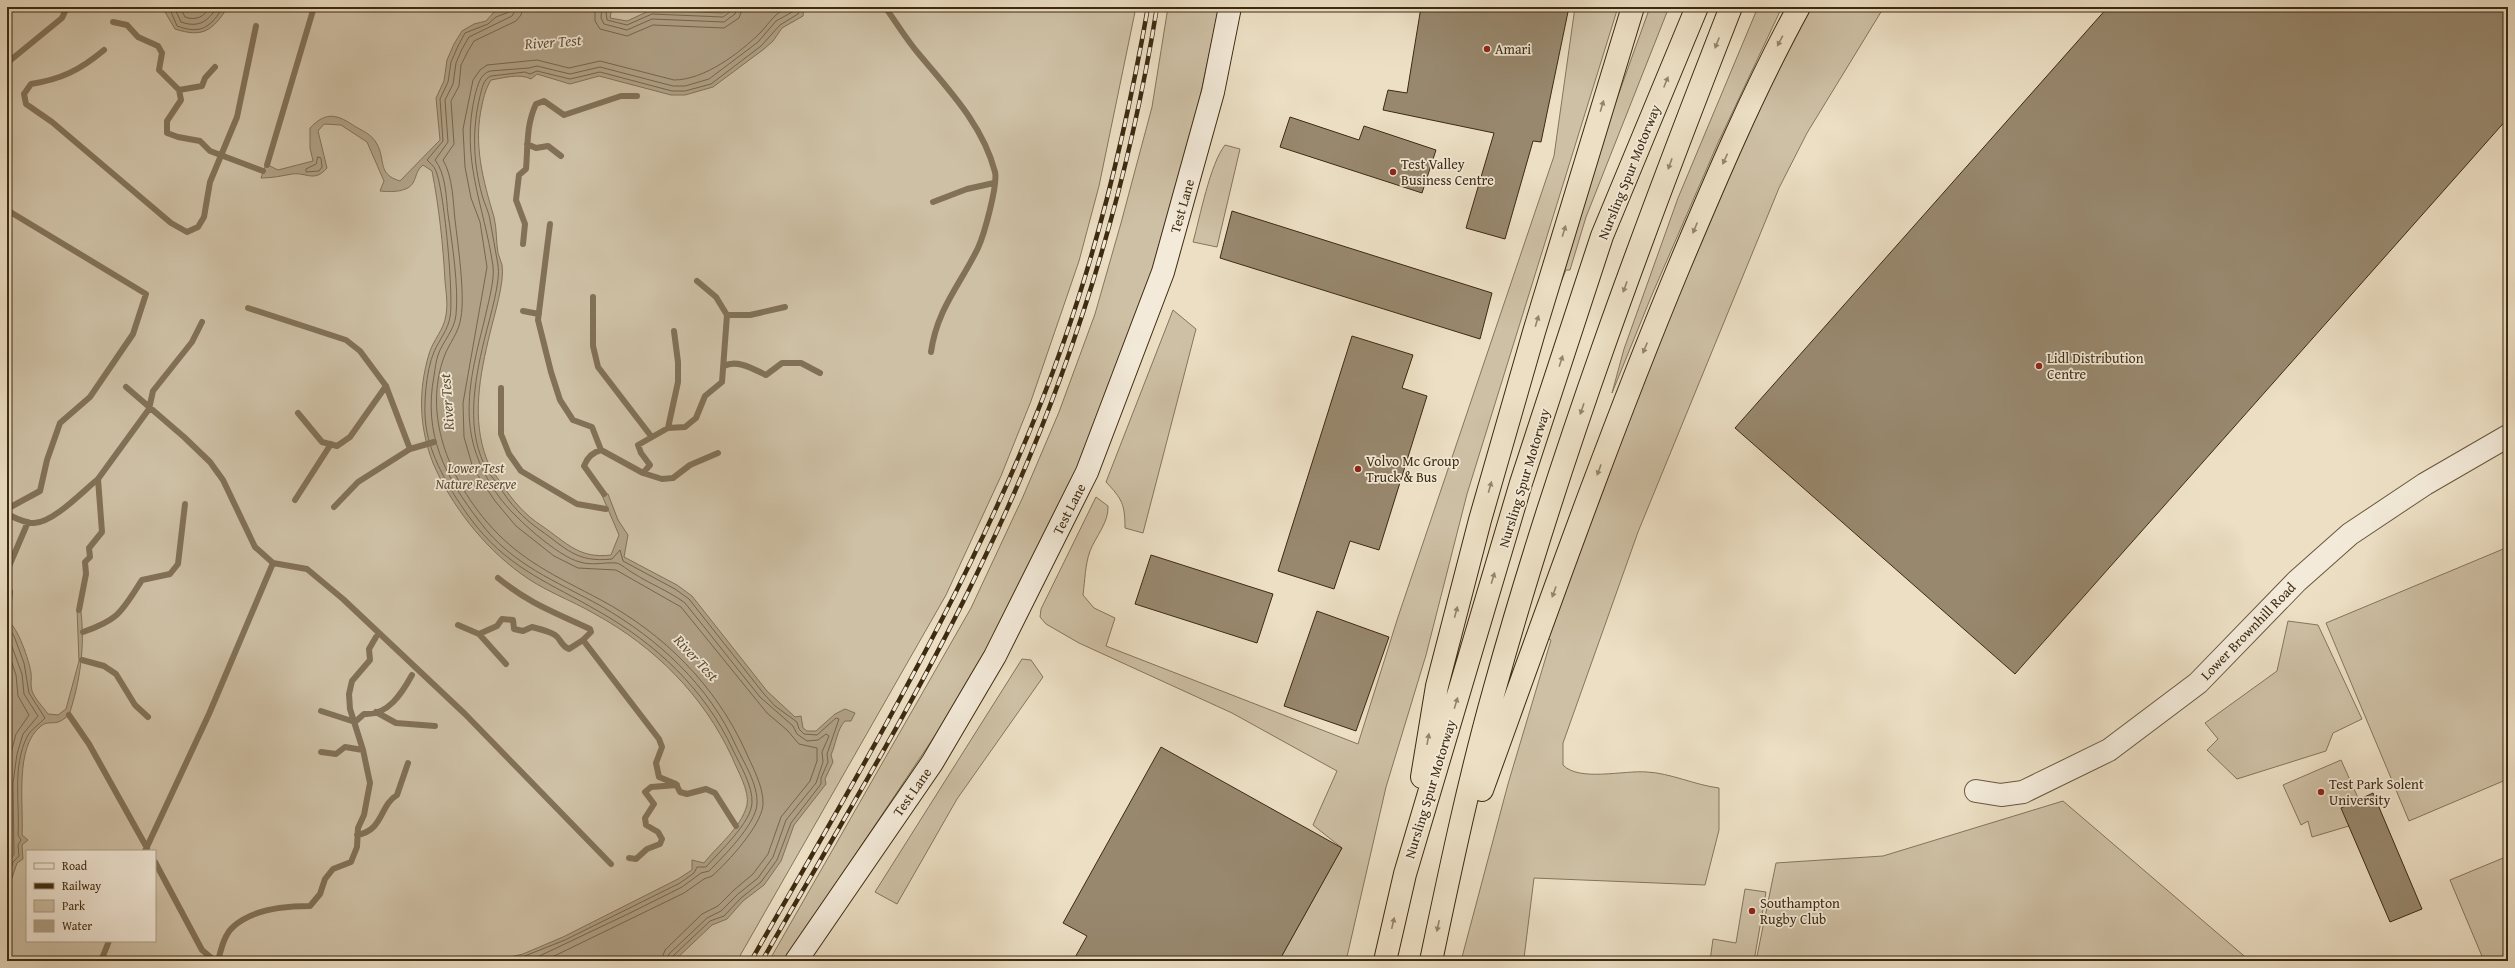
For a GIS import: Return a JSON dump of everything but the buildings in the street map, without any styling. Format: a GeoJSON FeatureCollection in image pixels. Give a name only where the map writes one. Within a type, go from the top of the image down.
{"type":"FeatureCollection","features":[{"type":"Feature","properties":{"kind":"highway"},"geometry":{"type":"LineString","coordinates":[[1405,874],[1437,686],[1478,527],[1536,325],[1633,7]]}},
{"type":"Feature","properties":{"kind":"highway","name":"Nursling Spur Motorway"},"geometry":{"type":"LineString","coordinates":[[1385,961],[1405,874],[1521,483],[1602,236],[1697,7]]}},
{"type":"Feature","properties":{"kind":"highway"},"geometry":{"type":"LineString","coordinates":[[1431,961],[1493,693],[1544,524],[1606,340],[1675,149],[1731,7]]}},
{"type":"Feature","properties":{"kind":"highway"},"geometry":{"type":"LineString","coordinates":[[1446,891],[1633,376],[1710,192],[1778,45],[1799,7]]}},
{"type":"Feature","properties":{"kind":"street","name":"Test Lane"},"geometry":{"type":"LineString","coordinates":[[796,961],[932,763],[995,656],[1087,472],[1163,272],[1214,92],[1230,7]]}},
{"type":"Feature","properties":{"kind":"street","name":"Lower Brownhill Road"},"geometry":{"type":"LineString","coordinates":[[1976,791],[2001,795],[2023,792],[2109,750],[2198,683],[2297,581],[2350,534],[2424,484],[2508,436]]}},
{"type":"Feature","properties":{"kind":"green space","name":"Lower Test Nature Reserve"},"geometry":{"type":"Polygon","coordinates":[[[7,7],[1136,7],[1099,186],[1079,261],[1031,401],[1001,476],[946,595],[737,961],[7,961],[7,7]]]}},
{"type":"Feature","properties":{"kind":"green space"},"geometry":{"type":"Polygon","coordinates":[[[1168,7],[1219,7],[1180,192],[1085,461],[996,633],[936,734],[784,961],[769,961],[971,608],[1022,499],[1059,412],[1095,314],[1121,223],[1152,107],[1168,7]]]}},
{"type":"Feature","properties":{"kind":"green space"},"geometry":{"type":"Polygon","coordinates":[[[1575,7],[1618,7],[1467,494],[1426,655],[1386,787],[1346,961],[1279,961],[1342,848],[1313,825],[1337,771],[1232,713],[1079,643],[1046,624],[1040,617],[1041,609],[1096,497],[1108,506],[1108,512],[1088,556],[1083,595],[1094,608],[1115,618],[1106,646],[1358,744],[1398,617],[1554,156],[1575,7]]]}},
{"type":"Feature","properties":{"kind":"green space"},"geometry":{"type":"Polygon","coordinates":[[[1650,7],[1669,7],[1586,217],[1570,270],[1566,270],[1561,282],[1610,118],[1650,7]]]}},
{"type":"Feature","properties":{"kind":"green space"},"geometry":{"type":"Polygon","coordinates":[[[1758,7],[1782,7],[1717,145],[1651,297],[1612,393],[1624,349],[1678,198],[1758,7]]]}},
{"type":"Feature","properties":{"kind":"green space"},"geometry":{"type":"Polygon","coordinates":[[[1809,7],[1884,7],[1807,133],[1779,188],[1638,532],[1563,743],[1563,765],[1570,770],[1580,773],[1602,774],[1647,772],[1719,788],[1719,830],[1705,885],[1534,878],[1524,958],[1538,961],[1461,961],[1508,784],[1551,640],[1544,637],[1620,428],[1739,151],[1809,7]]]}},
{"type":"Feature","properties":{"kind":"green space"},"geometry":{"type":"Polygon","coordinates":[[[1225,145],[1240,149],[1217,247],[1193,242],[1210,177],[1225,145]]]}},
{"type":"Feature","properties":{"kind":"green space"},"geometry":{"type":"Polygon","coordinates":[[[1173,310],[1196,329],[1143,533],[1125,528],[1122,502],[1106,482],[1173,310]]]}},
{"type":"Feature","properties":{"kind":"green space"},"geometry":{"type":"Polygon","coordinates":[[[2508,547],[2508,779],[2409,821],[2326,623],[2508,547]]]}},
{"type":"Feature","properties":{"kind":"green space"},"geometry":{"type":"Polygon","coordinates":[[[2288,621],[2318,625],[2362,719],[2333,733],[2326,751],[2237,779],[2207,750],[2218,739],[2205,723],[2277,671],[2288,621]]]}},
{"type":"Feature","properties":{"kind":"green space"},"geometry":{"type":"Polygon","coordinates":[[[1022,659],[1031,660],[1043,677],[957,799],[897,904],[875,892],[1022,659]]]}},
{"type":"Feature","properties":{"kind":"green space","name":"Test Park Solent University"},"geometry":{"type":"Polygon","coordinates":[[[2341,760],[2359,800],[2349,826],[2312,837],[2308,821],[2301,825],[2283,785],[2341,760]]]}},
{"type":"Feature","properties":{"kind":"green space"},"geometry":{"type":"Polygon","coordinates":[[[2063,801],[2250,961],[1756,961],[1776,863],[1883,856],[2063,801]]]}},
{"type":"Feature","properties":{"kind":"green space"},"geometry":{"type":"Polygon","coordinates":[[[2508,856],[2508,961],[2484,961],[2450,880],[2508,856]]]}},
{"type":"Feature","properties":{"kind":"green space","name":"Southampton Rugby Club"},"geometry":{"type":"Polygon","coordinates":[[[1745,889],[1766,892],[1754,961],[1710,961],[1713,939],[1736,943],[1745,889]]]}},
{"type":"Feature","properties":{"kind":"water"},"geometry":{"type":"Polygon","coordinates":[[[165,7],[228,7],[212,27],[193,33],[175,29],[165,12],[165,7]]]}},
{"type":"Feature","properties":{"kind":"water","name":"River Test"},"geometry":{"type":"Polygon","coordinates":[[[511,7],[612,7],[610,18],[627,21],[651,10],[723,13],[730,7],[804,7],[803,16],[782,28],[773,41],[764,49],[713,87],[685,95],[671,95],[599,76],[570,84],[537,74],[531,79],[522,76],[506,77],[491,80],[484,95],[479,119],[480,162],[495,222],[498,253],[503,272],[499,299],[480,380],[478,413],[482,444],[493,472],[515,502],[530,517],[566,544],[590,555],[611,555],[619,535],[601,493],[608,494],[618,520],[628,535],[624,557],[677,585],[692,596],[767,691],[795,717],[801,716],[803,728],[807,731],[816,731],[835,714],[845,709],[855,713],[851,721],[845,721],[842,724],[838,732],[831,755],[833,762],[825,779],[826,784],[794,825],[781,861],[764,885],[743,901],[727,919],[712,925],[674,961],[493,961],[523,954],[563,937],[678,879],[692,870],[692,860],[704,863],[740,821],[747,805],[747,793],[732,757],[720,734],[692,693],[675,675],[657,657],[617,627],[586,609],[538,585],[506,562],[469,524],[440,479],[428,449],[422,409],[425,368],[431,349],[445,320],[447,307],[437,198],[432,171],[423,165],[418,170],[412,185],[408,188],[399,191],[380,191],[384,181],[367,142],[341,125],[324,124],[318,131],[327,168],[318,175],[314,176],[292,174],[261,178],[266,164],[278,170],[313,161],[310,148],[310,128],[316,122],[333,116],[344,120],[371,136],[380,150],[385,171],[388,175],[400,181],[440,140],[436,98],[444,81],[447,60],[462,31],[474,24],[486,21],[494,12],[511,7]]]}},
{"type":"Feature","properties":{"kind":"water"},"geometry":{"type":"Polygon","coordinates":[[[77,609],[81,612],[82,651],[79,677],[73,703],[69,715],[56,723],[41,726],[33,735],[27,748],[22,777],[22,835],[28,840],[22,845],[23,859],[17,863],[7,893],[7,620],[19,636],[28,660],[33,694],[48,714],[58,715],[66,709],[79,661],[77,609]]]}},
{"type":"Feature","properties":{"kind":"waterway"},"geometry":{"type":"LineString","coordinates":[[7,63],[62,18],[67,7]]}},
{"type":"Feature","properties":{"kind":"waterway"},"geometry":{"type":"LineString","coordinates":[[267,165],[314,7]]}},
{"type":"Feature","properties":{"kind":"waterway"},"geometry":{"type":"LineString","coordinates":[[885,7],[909,42],[963,108],[982,139],[995,172],[993,198],[981,242],[938,323],[931,352]]}},
{"type":"Feature","properties":{"kind":"waterway"},"geometry":{"type":"LineString","coordinates":[[113,22],[127,25],[138,37],[158,46],[162,53],[159,70],[179,90],[181,100],[167,121],[167,133],[178,137],[200,141],[210,151],[263,171]]}},
{"type":"Feature","properties":{"kind":"waterway"},"geometry":{"type":"LineString","coordinates":[[104,50],[87,63],[70,73],[31,84],[24,94],[26,104],[52,122],[171,223],[187,232],[198,227],[204,217],[210,182],[237,117],[256,26]]}},
{"type":"Feature","properties":{"kind":"waterway"},"geometry":{"type":"LineString","coordinates":[[179,90],[202,86],[205,78],[215,67]]}},
{"type":"Feature","properties":{"kind":"waterway"},"geometry":{"type":"LineString","coordinates":[[523,244],[525,224],[516,200],[519,175],[526,169],[530,120],[536,104],[544,101],[564,115],[621,96],[637,96]]}},
{"type":"Feature","properties":{"kind":"waterway"},"geometry":{"type":"LineString","coordinates":[[527,144],[536,148],[548,146],[561,156]]}},
{"type":"Feature","properties":{"kind":"waterway"},"geometry":{"type":"LineString","coordinates":[[933,202],[967,189],[994,183]]}},
{"type":"Feature","properties":{"kind":"waterway"},"geometry":{"type":"LineString","coordinates":[[7,210],[146,294],[133,334],[90,397],[60,423],[47,460],[40,491],[7,509]]}},
{"type":"Feature","properties":{"kind":"waterway"},"geometry":{"type":"LineString","coordinates":[[550,224],[538,320],[551,372],[560,400],[573,420],[592,427],[601,450]]}},
{"type":"Feature","properties":{"kind":"waterway"},"geometry":{"type":"LineString","coordinates":[[604,494],[584,466],[587,460],[595,452],[601,450],[643,473],[650,465],[641,453],[638,445],[668,428],[685,427],[696,418],[705,396],[722,382],[727,315],[716,297],[697,281]]}},
{"type":"Feature","properties":{"kind":"waterway"},"geometry":{"type":"LineString","coordinates":[[593,297],[593,346],[598,367],[651,436]]}},
{"type":"Feature","properties":{"kind":"waterway"},"geometry":{"type":"LineString","coordinates":[[727,315],[750,315],[785,307]]}},
{"type":"Feature","properties":{"kind":"waterway"},"geometry":{"type":"LineString","coordinates":[[248,308],[346,340],[360,351],[386,386],[410,449],[434,442]]}},
{"type":"Feature","properties":{"kind":"waterway"},"geometry":{"type":"LineString","coordinates":[[523,311],[539,314]]}},
{"type":"Feature","properties":{"kind":"waterway"},"geometry":{"type":"LineString","coordinates":[[79,610],[86,574],[85,562],[90,557],[89,548],[102,532],[98,479],[149,409],[153,391],[192,342],[202,322]]}},
{"type":"Feature","properties":{"kind":"waterway"},"geometry":{"type":"LineString","coordinates":[[668,428],[678,382],[678,362],[674,331]]}},
{"type":"Feature","properties":{"kind":"waterway"},"geometry":{"type":"LineString","coordinates":[[724,366],[729,364],[740,364],[766,375],[782,363],[801,363],[820,373]]}},
{"type":"Feature","properties":{"kind":"waterway"},"geometry":{"type":"LineString","coordinates":[[298,413],[322,442],[337,446],[350,437],[386,386]]}},
{"type":"Feature","properties":{"kind":"waterway"},"geometry":{"type":"LineString","coordinates":[[126,387],[184,437],[210,462],[223,480],[255,547],[273,563],[209,714],[145,850]]}},
{"type":"Feature","properties":{"kind":"waterway"},"geometry":{"type":"LineString","coordinates":[[501,388],[501,434],[509,454],[521,471],[577,504],[606,509]]}},
{"type":"Feature","properties":{"kind":"waterway"},"geometry":{"type":"LineString","coordinates":[[295,500],[331,444]]}},
{"type":"Feature","properties":{"kind":"waterway"},"geometry":{"type":"LineString","coordinates":[[334,507],[358,482],[410,449]]}},
{"type":"Feature","properties":{"kind":"waterway"},"geometry":{"type":"LineString","coordinates":[[643,473],[662,479],[673,478],[690,465],[718,453]]}},
{"type":"Feature","properties":{"kind":"waterway"},"geometry":{"type":"LineString","coordinates":[[7,514],[27,522],[42,522],[59,512],[98,479]]}},
{"type":"Feature","properties":{"kind":"waterway"},"geometry":{"type":"LineString","coordinates":[[83,632],[105,623],[118,613],[124,607],[142,580],[170,574],[178,564],[185,504]]}},
{"type":"Feature","properties":{"kind":"waterway"},"geometry":{"type":"LineString","coordinates":[[7,571],[28,522]]}},
{"type":"Feature","properties":{"kind":"waterway"},"geometry":{"type":"LineString","coordinates":[[273,563],[307,569],[343,599],[465,714],[611,864]]}},
{"type":"Feature","properties":{"kind":"waterway"},"geometry":{"type":"LineString","coordinates":[[498,578],[521,595],[590,629],[591,632],[583,640],[659,739],[662,747],[656,763],[659,777],[676,784],[680,792],[687,794],[706,789],[715,793],[736,826]]}},
{"type":"Feature","properties":{"kind":"waterway"},"geometry":{"type":"LineString","coordinates":[[7,584],[10,592],[7,621]]}},
{"type":"Feature","properties":{"kind":"waterway"},"geometry":{"type":"LineString","coordinates":[[458,625],[479,634],[497,626],[502,619],[513,620],[514,629],[523,631],[532,627],[547,631],[559,638],[564,646],[569,649],[583,640]]}},
{"type":"Feature","properties":{"kind":"waterway"},"geometry":{"type":"LineString","coordinates":[[479,634],[506,664]]}},
{"type":"Feature","properties":{"kind":"waterway"},"geometry":{"type":"LineString","coordinates":[[218,961],[227,934],[241,921],[259,912],[280,908],[310,906],[320,894],[325,879],[333,869],[351,862],[357,847],[358,828],[364,815],[370,783],[363,750],[350,709],[349,694],[352,681],[370,660],[369,649],[376,637]]}},
{"type":"Feature","properties":{"kind":"waterway"},"geometry":{"type":"LineString","coordinates":[[82,660],[104,666],[116,674],[135,705],[148,717]]}},
{"type":"Feature","properties":{"kind":"waterway"},"geometry":{"type":"LineString","coordinates":[[321,711],[355,722],[364,714],[373,714],[387,707],[399,696],[412,675]]}},
{"type":"Feature","properties":{"kind":"waterway"},"geometry":{"type":"LineString","coordinates":[[376,712],[396,723],[435,726]]}},
{"type":"Feature","properties":{"kind":"waterway"},"geometry":{"type":"LineString","coordinates":[[69,715],[89,744],[147,848]]}},
{"type":"Feature","properties":{"kind":"waterway"},"geometry":{"type":"LineString","coordinates":[[321,752],[336,754],[345,747],[363,750]]}},
{"type":"Feature","properties":{"kind":"waterway"},"geometry":{"type":"LineString","coordinates":[[357,835],[372,828],[377,823],[387,805],[397,795],[408,763]]}},
{"type":"Feature","properties":{"kind":"waterway"},"geometry":{"type":"LineString","coordinates":[[629,858],[636,859],[647,849],[660,844],[662,839],[658,832],[646,825],[645,818],[654,804],[645,792],[651,787],[677,785]]}},
{"type":"Feature","properties":{"kind":"waterway"},"geometry":{"type":"LineString","coordinates":[[156,864],[202,950],[215,961]]}},
{"type":"Feature","properties":{"kind":"waterway"},"geometry":{"type":"LineString","coordinates":[[101,961],[109,942]]}},
{"type":"Feature","properties":{"kind":"railway"},"geometry":{"type":"LineString","coordinates":[[751,961],[838,810],[922,658],[999,502],[1033,423],[1078,300],[1102,218],[1123,134],[1148,7]]}},
{"type":"Feature","properties":{"kind":"railway"},"geometry":{"type":"LineString","coordinates":[[762,961],[904,715],[931,665],[982,563],[1013,496],[1041,429],[1067,361],[1090,291],[1110,221],[1129,151],[1157,7]]}},
{"type":"Feature","properties":{"kind":"place","name":"Amari"},"geometry":{"type":"Point","coordinates":[1487,49]}},
{"type":"Feature","properties":{"kind":"place","name":"Test Valley Business Centre"},"geometry":{"type":"Point","coordinates":[1393,172]}},
{"type":"Feature","properties":{"kind":"place","name":"Lidl Distribution Centre"},"geometry":{"type":"Point","coordinates":[2039,366]}},
{"type":"Feature","properties":{"kind":"place","name":"Volvo Mc Group Truck & Bus"},"geometry":{"type":"Point","coordinates":[1358,469]}},
{"type":"Feature","properties":{"kind":"place","name":"Test Park Solent University"},"geometry":{"type":"Point","coordinates":[2321,792]}},
{"type":"Feature","properties":{"kind":"place","name":"Southampton Rugby Club"},"geometry":{"type":"Point","coordinates":[1752,911]}}]}
